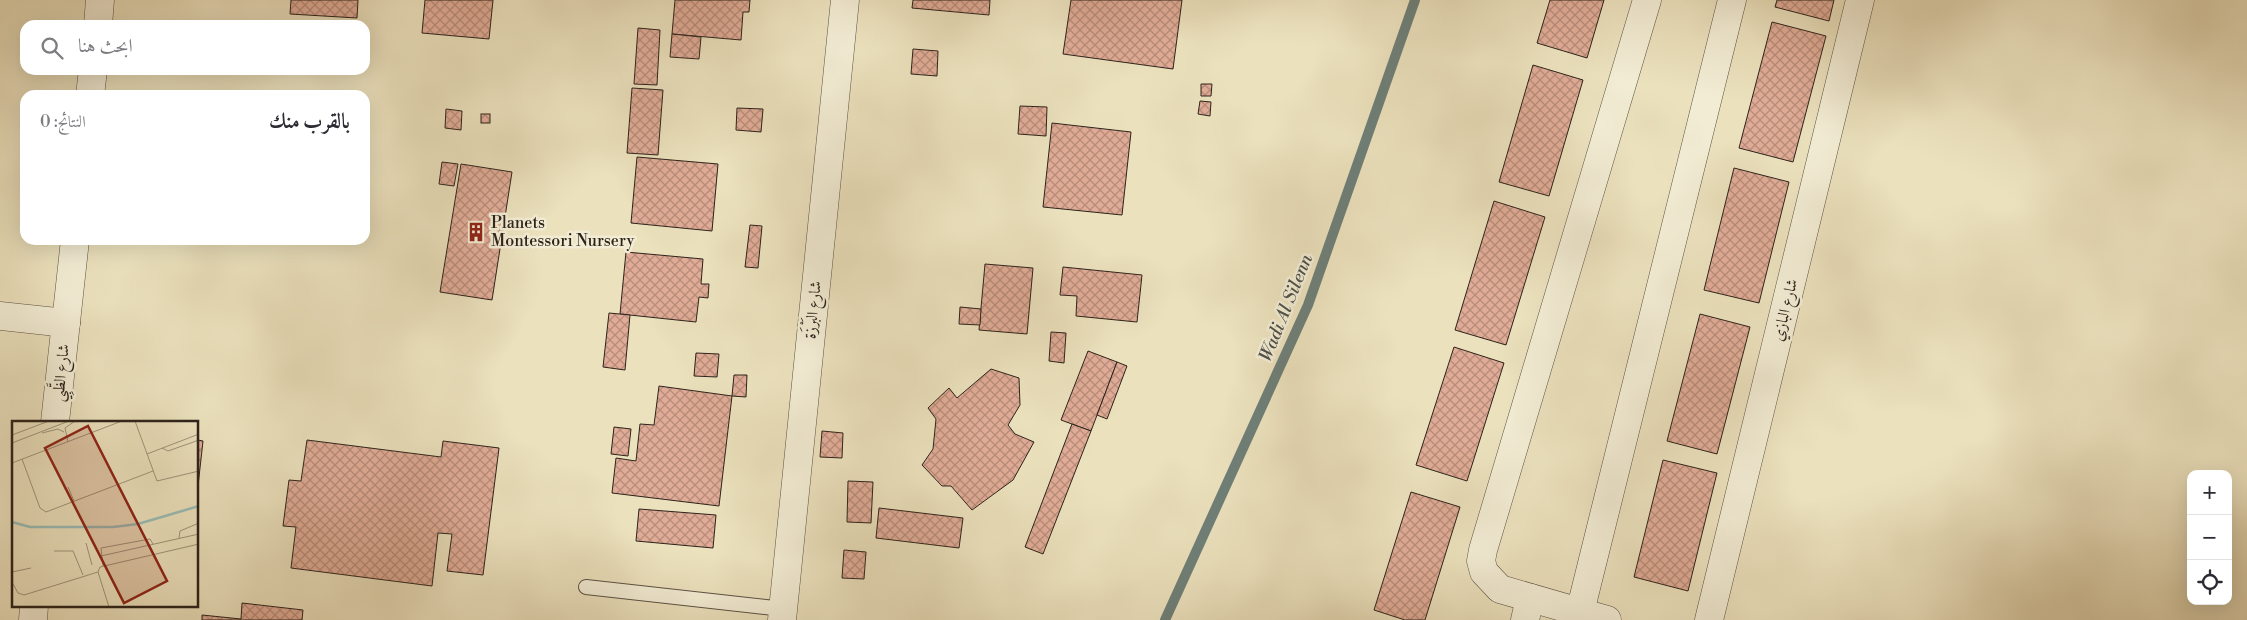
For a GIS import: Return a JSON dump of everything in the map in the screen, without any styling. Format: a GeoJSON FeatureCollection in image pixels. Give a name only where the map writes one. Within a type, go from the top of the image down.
{"type":"FeatureCollection","features":[{"type":"Feature","properties":{"kind":"street"},"geometry":{"type":"LineString","coordinates":[[98,20],[100,0]]}},
{"type":"Feature","properties":{"kind":"street","name":"شارع البَرْزَة"},"geometry":{"type":"LineString","coordinates":[[782,614],[845,0]]}},
{"type":"Feature","properties":{"kind":"street"},"geometry":{"type":"LineString","coordinates":[[1607,620],[1580,612],[1528,609],[1492,582],[1484,572],[1481,561],[1647,0]]}},
{"type":"Feature","properties":{"kind":"street"},"geometry":{"type":"LineString","coordinates":[[1580,612],[1732,0]]}},
{"type":"Feature","properties":{"kind":"street","name":"شارع البازي"},"geometry":{"type":"LineString","coordinates":[[1709,620],[1860,0]]}},
{"type":"Feature","properties":{"kind":"street"},"geometry":{"type":"LineString","coordinates":[[91,90],[92,75]]}},
{"type":"Feature","properties":{"kind":"street","name":"شارع الظَّبِي"},"geometry":{"type":"LineString","coordinates":[[55,421],[74,245]]}},
{"type":"Feature","properties":{"kind":"street","name":"شارع الظَّبِي"},"geometry":{"type":"LineString","coordinates":[[0,316],[66,323]]}},
{"type":"Feature","properties":{"kind":"lane"},"geometry":{"type":"LineString","coordinates":[[586,587],[782,614]]}},
{"type":"Feature","properties":{"kind":"building"},"geometry":{"type":"Polygon","coordinates":[[[291,0],[358,0],[357,18],[290,14],[291,0]]]}},
{"type":"Feature","properties":{"kind":"building"},"geometry":{"type":"Polygon","coordinates":[[[425,0],[493,0],[489,39],[422,33],[425,0]]]}},
{"type":"Feature","properties":{"kind":"building"},"geometry":{"type":"Polygon","coordinates":[[[675,0],[750,0],[749,12],[743,12],[741,40],[672,34],[675,0]]]}},
{"type":"Feature","properties":{"kind":"building"},"geometry":{"type":"Polygon","coordinates":[[[913,0],[990,0],[989,15],[912,8],[913,0]]]}},
{"type":"Feature","properties":{"kind":"building"},"geometry":{"type":"Polygon","coordinates":[[[1071,0],[1182,0],[1173,69],[1063,54],[1071,0]]]}},
{"type":"Feature","properties":{"kind":"building"},"geometry":{"type":"Polygon","coordinates":[[[1550,0],[1604,0],[1587,58],[1537,43],[1550,0]]]}},
{"type":"Feature","properties":{"kind":"building"},"geometry":{"type":"Polygon","coordinates":[[[1777,0],[1834,0],[1829,21],[1775,7],[1777,0]]]}},
{"type":"Feature","properties":{"kind":"building"},"geometry":{"type":"Polygon","coordinates":[[[1772,22],[1826,36],[1793,162],[1739,148],[1772,22]]]}},
{"type":"Feature","properties":{"kind":"building"},"geometry":{"type":"Polygon","coordinates":[[[638,28],[660,30],[657,85],[634,84],[638,28]]]}},
{"type":"Feature","properties":{"kind":"building"},"geometry":{"type":"Polygon","coordinates":[[[672,34],[701,37],[699,59],[670,57],[672,34]]]}},
{"type":"Feature","properties":{"kind":"building"},"geometry":{"type":"Polygon","coordinates":[[[913,49],[938,51],[937,76],[911,74],[913,49]]]}},
{"type":"Feature","properties":{"kind":"building"},"geometry":{"type":"Polygon","coordinates":[[[1533,65],[1583,80],[1549,196],[1499,182],[1533,65]]]}},
{"type":"Feature","properties":{"kind":"building"},"geometry":{"type":"Polygon","coordinates":[[[1201,84],[1212,84],[1211,96],[1201,96],[1201,84]]]}},
{"type":"Feature","properties":{"kind":"building"},"geometry":{"type":"Polygon","coordinates":[[[632,88],[663,90],[658,155],[627,153],[632,88]]]}},
{"type":"Feature","properties":{"kind":"building"},"geometry":{"type":"Polygon","coordinates":[[[1200,101],[1211,102],[1210,116],[1198,114],[1200,101]]]}},
{"type":"Feature","properties":{"kind":"building"},"geometry":{"type":"Polygon","coordinates":[[[1020,106],[1047,107],[1046,136],[1018,134],[1020,106]]]}},
{"type":"Feature","properties":{"kind":"building"},"geometry":{"type":"Polygon","coordinates":[[[737,108],[763,109],[761,132],[736,130],[737,108]]]}},
{"type":"Feature","properties":{"kind":"building"},"geometry":{"type":"Polygon","coordinates":[[[446,109],[462,111],[461,130],[445,128],[446,109]]]}},
{"type":"Feature","properties":{"kind":"building"},"geometry":{"type":"Polygon","coordinates":[[[481,114],[490,114],[490,123],[481,123],[481,114]]]}},
{"type":"Feature","properties":{"kind":"building"},"geometry":{"type":"Polygon","coordinates":[[[1052,123],[1131,132],[1122,215],[1043,207],[1052,123]]]}},
{"type":"Feature","properties":{"kind":"building"},"geometry":{"type":"Polygon","coordinates":[[[637,157],[718,164],[712,231],[631,223],[637,157]]]}},
{"type":"Feature","properties":{"kind":"building"},"geometry":{"type":"Polygon","coordinates":[[[442,162],[458,164],[454,186],[439,184],[442,162]]]}},
{"type":"Feature","properties":{"kind":"building","name":"Planets Montessori Nursery"},"geometry":{"type":"Polygon","coordinates":[[[461,164],[512,172],[492,300],[440,292],[461,164]]]}},
{"type":"Feature","properties":{"kind":"building"},"geometry":{"type":"Polygon","coordinates":[[[1734,168],[1789,182],[1759,303],[1704,290],[1734,168]]]}},
{"type":"Feature","properties":{"kind":"building"},"geometry":{"type":"Polygon","coordinates":[[[1494,201],[1545,217],[1506,345],[1455,330],[1494,201]]]}},
{"type":"Feature","properties":{"kind":"building"},"geometry":{"type":"Polygon","coordinates":[[[750,225],[762,226],[758,268],[745,267],[750,225]]]}},
{"type":"Feature","properties":{"kind":"building"},"geometry":{"type":"Polygon","coordinates":[[[626,252],[703,259],[701,284],[709,284],[708,298],[699,297],[696,322],[620,314],[626,252]]]}},
{"type":"Feature","properties":{"kind":"building"},"geometry":{"type":"Polygon","coordinates":[[[985,264],[1033,268],[1027,334],[979,330],[985,264]]]}},
{"type":"Feature","properties":{"kind":"building"},"geometry":{"type":"Polygon","coordinates":[[[1063,267],[1142,275],[1137,322],[1076,316],[1077,296],[1060,295],[1063,267]]]}},
{"type":"Feature","properties":{"kind":"building"},"geometry":{"type":"Polygon","coordinates":[[[960,307],[981,309],[980,325],[959,324],[960,307]]]}},
{"type":"Feature","properties":{"kind":"building"},"geometry":{"type":"Polygon","coordinates":[[[609,313],[630,315],[625,370],[603,367],[609,313]]]}},
{"type":"Feature","properties":{"kind":"building"},"geometry":{"type":"Polygon","coordinates":[[[1700,314],[1750,327],[1717,454],[1667,441],[1700,314]]]}},
{"type":"Feature","properties":{"kind":"building"},"geometry":{"type":"Polygon","coordinates":[[[1051,332],[1066,333],[1064,363],[1049,361],[1051,332]]]}},
{"type":"Feature","properties":{"kind":"building"},"geometry":{"type":"Polygon","coordinates":[[[1454,347],[1504,363],[1467,481],[1416,465],[1454,347]]]}},
{"type":"Feature","properties":{"kind":"building"},"geometry":{"type":"Polygon","coordinates":[[[1088,351],[1117,362],[1091,431],[1061,420],[1088,351]]]}},
{"type":"Feature","properties":{"kind":"building"},"geometry":{"type":"Polygon","coordinates":[[[696,353],[719,354],[717,377],[694,376],[696,353]]]}},
{"type":"Feature","properties":{"kind":"building"},"geometry":{"type":"Polygon","coordinates":[[[1117,362],[1127,366],[1107,419],[1097,415],[1117,362]]]}},
{"type":"Feature","properties":{"kind":"building"},"geometry":{"type":"Polygon","coordinates":[[[991,369],[1019,378],[1020,405],[1008,425],[1015,434],[1034,442],[1013,480],[972,510],[951,486],[942,486],[922,465],[933,449],[936,419],[928,408],[949,388],[957,398],[991,369]]]}},
{"type":"Feature","properties":{"kind":"building"},"geometry":{"type":"Polygon","coordinates":[[[734,375],[747,375],[746,397],[732,396],[734,375]]]}},
{"type":"Feature","properties":{"kind":"building"},"geometry":{"type":"Polygon","coordinates":[[[659,386],[732,396],[719,506],[612,493],[616,458],[636,461],[640,424],[654,425],[659,386]]]}},
{"type":"Feature","properties":{"kind":"building"},"geometry":{"type":"Polygon","coordinates":[[[1072,424],[1091,431],[1043,554],[1025,547],[1072,424]]]}},
{"type":"Feature","properties":{"kind":"building"},"geometry":{"type":"Polygon","coordinates":[[[614,427],[631,429],[628,456],[611,454],[614,427]]]}},
{"type":"Feature","properties":{"kind":"building"},"geometry":{"type":"Polygon","coordinates":[[[822,431],[843,433],[842,458],[820,457],[822,431]]]}},
{"type":"Feature","properties":{"kind":"building"},"geometry":{"type":"Polygon","coordinates":[[[199,440],[203,441],[199,477],[199,440]]]}},
{"type":"Feature","properties":{"kind":"building"},"geometry":{"type":"Polygon","coordinates":[[[307,440],[441,457],[443,441],[499,448],[483,575],[447,571],[452,534],[438,533],[432,586],[291,568],[296,527],[283,526],[289,480],[301,481],[307,440]]]}},
{"type":"Feature","properties":{"kind":"building"},"geometry":{"type":"Polygon","coordinates":[[[1663,460],[1717,473],[1688,591],[1634,577],[1663,460]]]}},
{"type":"Feature","properties":{"kind":"building"},"geometry":{"type":"Polygon","coordinates":[[[848,481],[873,482],[871,523],[847,522],[848,481]]]}},
{"type":"Feature","properties":{"kind":"building"},"geometry":{"type":"Polygon","coordinates":[[[1411,492],[1460,507],[1425,620],[1405,620],[1374,610],[1411,492]]]}},
{"type":"Feature","properties":{"kind":"building"},"geometry":{"type":"Polygon","coordinates":[[[879,508],[963,518],[959,548],[876,538],[879,508]]]}},
{"type":"Feature","properties":{"kind":"building"},"geometry":{"type":"Polygon","coordinates":[[[639,509],[716,515],[713,548],[636,541],[639,509]]]}},
{"type":"Feature","properties":{"kind":"building"},"geometry":{"type":"Polygon","coordinates":[[[844,550],[866,552],[864,579],[842,578],[844,550]]]}},
{"type":"Feature","properties":{"kind":"building"},"geometry":{"type":"Polygon","coordinates":[[[242,603],[303,610],[302,620],[202,620],[202,615],[241,619],[242,603]]]}},
{"type":"Feature","properties":{"kind":"waterway","name":"Wadi Al Silenn"},"geometry":{"type":"LineString","coordinates":[[1165,620],[1308,305],[1415,0]]}},
{"type":"Feature","properties":{"kind":"place","name":"Planets Montessori Nursery"},"geometry":{"type":"Point","coordinates":[476,232]}}]}
